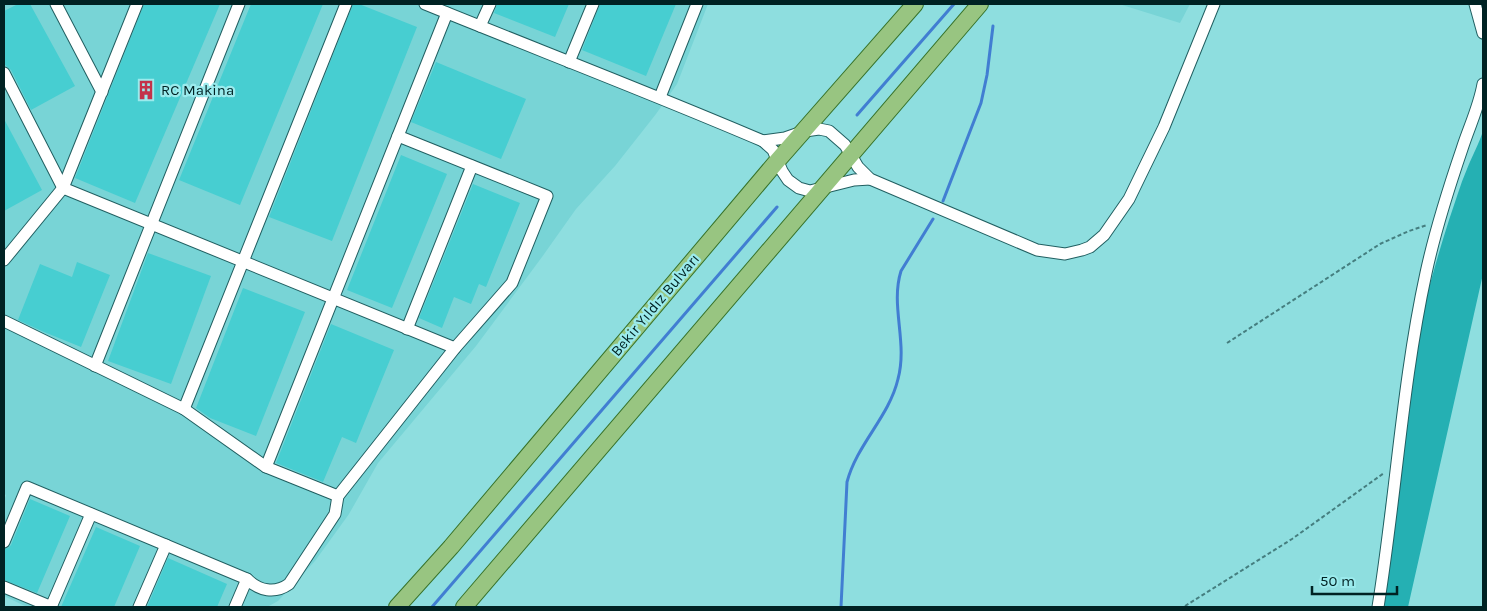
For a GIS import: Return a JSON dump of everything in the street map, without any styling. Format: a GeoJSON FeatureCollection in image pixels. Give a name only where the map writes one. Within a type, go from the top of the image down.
{"type":"FeatureCollection","features":[{"type":"Feature","properties":{"kind":"main road","name":"Bekir Yıldız Bulvarı"},"geometry":{"type":"LineString","coordinates":[[396,607],[451,547],[778,160],[915,4]]}},
{"type":"Feature","properties":{"kind":"main road"},"geometry":{"type":"LineString","coordinates":[[464,607],[980,4]]}},
{"type":"Feature","properties":{"kind":"street"},"geometry":{"type":"LineString","coordinates":[[56,4],[102,92]]}},
{"type":"Feature","properties":{"kind":"street"},"geometry":{"type":"LineString","coordinates":[[6,252],[63,188],[137,4]]}},
{"type":"Feature","properties":{"kind":"street"},"geometry":{"type":"LineString","coordinates":[[95,366],[239,4]]}},
{"type":"Feature","properties":{"kind":"street"},"geometry":{"type":"LineString","coordinates":[[184,409],[346,4]]}},
{"type":"Feature","properties":{"kind":"street"},"geometry":{"type":"LineString","coordinates":[[425,4],[660,97],[763,141],[773,150],[785,175],[799,188],[810,190],[854,180],[870,180],[1028,248],[1047,253],[1065,254],[1090,247],[1104,235],[1129,199],[1172,109],[1214,4]]}},
{"type":"Feature","properties":{"kind":"street"},"geometry":{"type":"LineString","coordinates":[[480,26],[490,4]]}},
{"type":"Feature","properties":{"kind":"street"},"geometry":{"type":"LineString","coordinates":[[569,62],[593,4]]}},
{"type":"Feature","properties":{"kind":"street"},"geometry":{"type":"LineString","coordinates":[[660,97],[697,4]]}},
{"type":"Feature","properties":{"kind":"street"},"geometry":{"type":"LineString","coordinates":[[1475,4],[1483,34]]}},
{"type":"Feature","properties":{"kind":"street"},"geometry":{"type":"LineString","coordinates":[[266,466],[447,13]]}},
{"type":"Feature","properties":{"kind":"street"},"geometry":{"type":"LineString","coordinates":[[4,73],[63,188],[455,348]]}},
{"type":"Feature","properties":{"kind":"street"},"geometry":{"type":"LineString","coordinates":[[1378,607],[1414,334],[1428,262],[1463,144],[1478,106],[1483,84]]}},
{"type":"Feature","properties":{"kind":"street"},"geometry":{"type":"LineString","coordinates":[[763,141],[785,138],[805,131],[819,129],[829,131],[852,154],[858,167],[870,180]]}},
{"type":"Feature","properties":{"kind":"street"},"geometry":{"type":"LineString","coordinates":[[4,542],[27,487],[247,579],[258,588],[278,590],[290,584],[335,514],[338,496],[455,348],[512,283],[547,196],[398,136]]}},
{"type":"Feature","properties":{"kind":"street"},"geometry":{"type":"LineString","coordinates":[[407,329],[472,166]]}},
{"type":"Feature","properties":{"kind":"street"},"geometry":{"type":"LineString","coordinates":[[4,321],[184,409],[266,466],[338,496]]}},
{"type":"Feature","properties":{"kind":"street"},"geometry":{"type":"LineString","coordinates":[[4,587],[52,607],[91,514]]}},
{"type":"Feature","properties":{"kind":"street"},"geometry":{"type":"LineString","coordinates":[[140,607],[166,545]]}},
{"type":"Feature","properties":{"kind":"street"},"geometry":{"type":"LineString","coordinates":[[235,607],[247,579]]}},
{"type":"Feature","properties":{"kind":"path"},"geometry":{"type":"LineString","coordinates":[[1227,343],[1380,244],[1408,231],[1439,222]]}},
{"type":"Feature","properties":{"kind":"path"},"geometry":{"type":"LineString","coordinates":[[1185,606],[1292,539],[1396,464]]}},
{"type":"Feature","properties":{"kind":"shaded area"},"geometry":{"type":"Polygon","coordinates":[[[4,4],[708,4],[677,84],[656,114],[615,166],[576,209],[476,346],[378,463],[349,514],[315,561],[278,601],[267,607],[27,607],[4,596],[4,501],[6,495],[4,494],[4,4]]]}},
{"type":"Feature","properties":{"kind":"shaded area"},"geometry":{"type":"Polygon","coordinates":[[[1119,4],[1190,4],[1180,23],[1119,4]]]}},
{"type":"Feature","properties":{"kind":"shaded area"},"geometry":{"type":"Polygon","coordinates":[[[1483,131],[1483,274],[1408,607],[1376,607],[1385,509],[1400,411],[1410,363],[1449,220],[1462,181],[1483,131]]]}},
{"type":"Feature","properties":{"kind":"building"},"geometry":{"type":"Polygon","coordinates":[[[18,4],[30,4],[75,86],[31,110],[11,70],[4,64],[4,11],[18,4]]]}},
{"type":"Feature","properties":{"kind":"building","name":"RC Makina"},"geometry":{"type":"Polygon","coordinates":[[[144,4],[220,4],[135,203],[75,178],[144,4]]]}},
{"type":"Feature","properties":{"kind":"building"},"geometry":{"type":"Polygon","coordinates":[[[251,4],[323,4],[240,205],[179,180],[251,4]]]}},
{"type":"Feature","properties":{"kind":"building"},"geometry":{"type":"Polygon","coordinates":[[[353,4],[359,4],[417,27],[332,241],[269,217],[353,4]]]}},
{"type":"Feature","properties":{"kind":"building"},"geometry":{"type":"Polygon","coordinates":[[[497,4],[569,4],[555,37],[494,13],[497,4]]]}},
{"type":"Feature","properties":{"kind":"building"},"geometry":{"type":"Polygon","coordinates":[[[600,4],[676,4],[646,76],[582,50],[600,4]]]}},
{"type":"Feature","properties":{"kind":"building"},"geometry":{"type":"Polygon","coordinates":[[[436,62],[526,99],[501,159],[411,122],[436,62]]]}},
{"type":"Feature","properties":{"kind":"building"},"geometry":{"type":"Polygon","coordinates":[[[4,119],[42,190],[4,211],[4,119]]]}},
{"type":"Feature","properties":{"kind":"building"},"geometry":{"type":"Polygon","coordinates":[[[401,155],[447,174],[392,308],[347,290],[401,155]]]}},
{"type":"Feature","properties":{"kind":"building"},"geometry":{"type":"Polygon","coordinates":[[[473,184],[520,203],[486,287],[479,284],[471,304],[454,297],[442,328],[419,318],[473,184]]]}},
{"type":"Feature","properties":{"kind":"building"},"geometry":{"type":"Polygon","coordinates":[[[148,253],[211,276],[171,384],[108,361],[148,253]]]}},
{"type":"Feature","properties":{"kind":"building"},"geometry":{"type":"Polygon","coordinates":[[[77,262],[110,275],[81,347],[18,320],[40,264],[72,277],[77,262]]]}},
{"type":"Feature","properties":{"kind":"building"},"geometry":{"type":"Polygon","coordinates":[[[243,288],[305,312],[256,436],[210,418],[196,408],[243,288]]]}},
{"type":"Feature","properties":{"kind":"building"},"geometry":{"type":"Polygon","coordinates":[[[331,324],[394,350],[356,443],[342,437],[323,482],[276,463],[331,324]]]}},
{"type":"Feature","properties":{"kind":"building"},"geometry":{"type":"Polygon","coordinates":[[[30,499],[70,516],[37,593],[4,580],[4,549],[11,545],[30,499]]]}},
{"type":"Feature","properties":{"kind":"building"},"geometry":{"type":"Polygon","coordinates":[[[96,527],[140,546],[114,607],[61,607],[96,527]]]}},
{"type":"Feature","properties":{"kind":"building"},"geometry":{"type":"Polygon","coordinates":[[[168,558],[227,584],[217,607],[147,607],[168,558]]]}},
{"type":"Feature","properties":{"kind":"waterway"},"geometry":{"type":"LineString","coordinates":[[857,115],[954,4]]}},
{"type":"Feature","properties":{"kind":"waterway"},"geometry":{"type":"LineString","coordinates":[[943,201],[981,103],[987,75],[993,26]]}},
{"type":"Feature","properties":{"kind":"waterway"},"geometry":{"type":"LineString","coordinates":[[432,607],[777,207]]}},
{"type":"Feature","properties":{"kind":"waterway"},"geometry":{"type":"LineString","coordinates":[[841,607],[847,482],[858,455],[894,393],[901,365],[898,284],[901,271],[933,219]]}},
{"type":"Feature","properties":{"kind":"place","name":"RC Makina"},"geometry":{"type":"Point","coordinates":[146,90]}}]}
